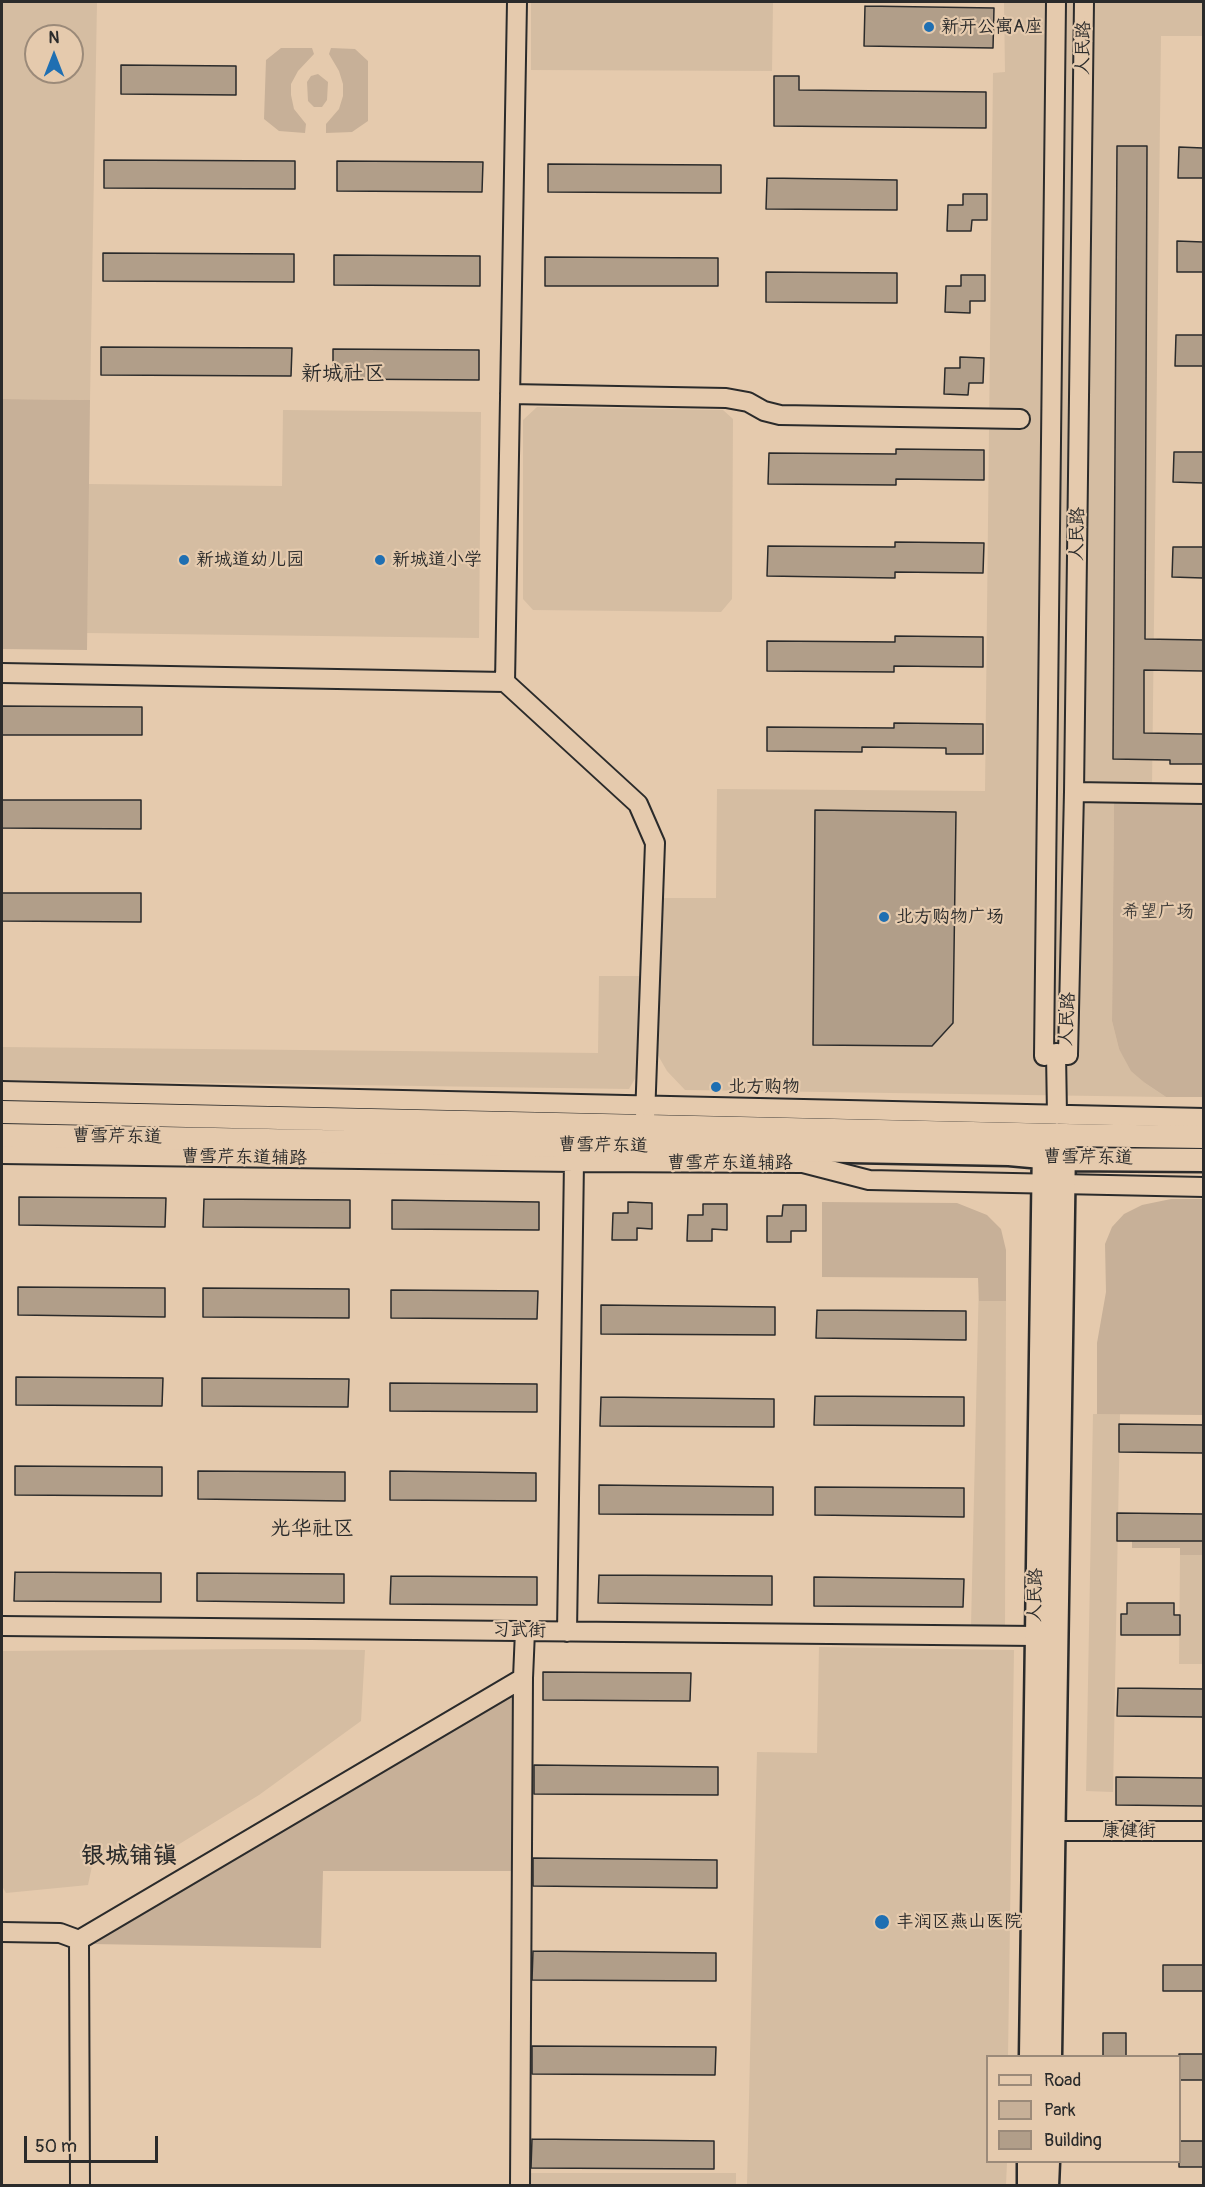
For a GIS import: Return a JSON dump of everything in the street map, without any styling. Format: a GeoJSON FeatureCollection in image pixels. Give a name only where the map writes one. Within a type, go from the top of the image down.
{"type":"FeatureCollection","features":[{"type":"Feature","properties":{"kind":"main road","name":"曹雪芹东道"},"geometry":{"type":"LineString","coordinates":[[2,1112],[645,1115],[1055,1128],[1203,1137]]}},
{"type":"Feature","properties":{"kind":"main road","name":"人民路"},"geometry":{"type":"LineString","coordinates":[[1050,2055],[1055,1831],[1053,1158],[1055,1128]]}},
{"type":"Feature","properties":{"kind":"main road","name":"曹雪芹东道"},"geometry":{"type":"LineString","coordinates":[[2,1135],[1009,1154],[1053,1158],[1203,1160]]}},
{"type":"Feature","properties":{"kind":"main road","name":"人民路"},"geometry":{"type":"LineString","coordinates":[[1031,2055],[1036,1636],[1053,1183]]}},
{"type":"Feature","properties":{"kind":"main road"},"geometry":{"type":"LineString","coordinates":[[1029,2163],[1029,2186]]}},
{"type":"Feature","properties":{"kind":"main road"},"geometry":{"type":"LineString","coordinates":[[1047,2186],[1048,2163]]}},
{"type":"Feature","properties":{"kind":"street"},"geometry":{"type":"LineString","coordinates":[[505,682],[517,2]]}},
{"type":"Feature","properties":{"kind":"street","name":"人民路"},"geometry":{"type":"LineString","coordinates":[[1056,2],[1044,1056],[1056,1053],[1068,1055],[1074,792],[1084,2]]}},
{"type":"Feature","properties":{"kind":"street"},"geometry":{"type":"LineString","coordinates":[[510,393],[726,398],[748,402],[764,411],[780,415],[1020,419]]}},
{"type":"Feature","properties":{"kind":"street"},"geometry":{"type":"LineString","coordinates":[[2,673],[505,682],[638,804],[654,843],[645,1115],[2,1091]]}},
{"type":"Feature","properties":{"kind":"street"},"geometry":{"type":"LineString","coordinates":[[1074,792],[1203,794]]}},
{"type":"Feature","properties":{"kind":"street","name":"人民路"},"geometry":{"type":"LineString","coordinates":[[1055,1128],[1056,1053]]}},
{"type":"Feature","properties":{"kind":"street"},"geometry":{"type":"LineString","coordinates":[[1055,1128],[1203,1118]]}},
{"type":"Feature","properties":{"kind":"street","name":"曹雪芹东道辅路"},"geometry":{"type":"LineString","coordinates":[[2,1154],[803,1163],[869,1180],[1203,1187]]}},
{"type":"Feature","properties":{"kind":"street"},"geometry":{"type":"LineString","coordinates":[[567,1632],[574,1162]]}},
{"type":"Feature","properties":{"kind":"street","name":"习武街"},"geometry":{"type":"LineString","coordinates":[[2,1626],[1036,1636]]}},
{"type":"Feature","properties":{"kind":"street"},"geometry":{"type":"LineString","coordinates":[[520,2186],[525,1631]]}},
{"type":"Feature","properties":{"kind":"street"},"geometry":{"type":"LineString","coordinates":[[79,1940],[523,1678]]}},
{"type":"Feature","properties":{"kind":"street","name":"康健街"},"geometry":{"type":"LineString","coordinates":[[1055,1831],[1203,1831]]}},
{"type":"Feature","properties":{"kind":"street"},"geometry":{"type":"LineString","coordinates":[[2,1932],[60,1933],[79,1940]]}},
{"type":"Feature","properties":{"kind":"street"},"geometry":{"type":"LineString","coordinates":[[79,1940],[80,2186]]}},
{"type":"Feature","properties":{"kind":"shaded area"},"geometry":{"type":"Polygon","coordinates":[[[2,2],[97,2],[90,400],[2,399],[2,2]]]}},
{"type":"Feature","properties":{"kind":"shaded area"},"geometry":{"type":"Polygon","coordinates":[[[531,2],[773,2],[772,71],[531,70],[531,2]]]}},
{"type":"Feature","properties":{"kind":"shaded area"},"geometry":{"type":"Polygon","coordinates":[[[1004,2],[1203,2],[1203,36],[1161,36],[1152,786],[1114,801],[1112,1021],[1119,1049],[1145,1083],[1166,1097],[685,1090],[667,1071],[656,1052],[658,898],[716,898],[717,789],[985,791],[993,73],[1005,72],[1004,2]]]}},
{"type":"Feature","properties":{"kind":"shaded area"},"geometry":{"type":"Polygon","coordinates":[[[537,407],[723,410],[733,419],[732,599],[721,612],[533,610],[523,599],[523,420],[537,407]]]}},
{"type":"Feature","properties":{"kind":"shaded area","name":"新城道小学"},"geometry":{"type":"Polygon","coordinates":[[[283,410],[481,412],[479,638],[87,633],[88,484],[282,486],[283,410]]]}},
{"type":"Feature","properties":{"kind":"shaded area"},"geometry":{"type":"Polygon","coordinates":[[[599,976],[639,976],[640,1070],[629,1089],[2,1080],[2,1047],[598,1053],[599,976]]]}},
{"type":"Feature","properties":{"kind":"shaded area"},"geometry":{"type":"Polygon","coordinates":[[[979,1278],[979,1301],[1006,1301],[1005,1627],[971,1626],[979,1278]]]}},
{"type":"Feature","properties":{"kind":"shaded area"},"geometry":{"type":"Polygon","coordinates":[[[1093,1414],[1120,1414],[1113,1792],[1086,1791],[1093,1414]]]}},
{"type":"Feature","properties":{"kind":"shaded area"},"geometry":{"type":"Polygon","coordinates":[[[1180,1555],[1203,1555],[1203,1664],[1179,1664],[1180,1555]]]}},
{"type":"Feature","properties":{"kind":"shaded area"},"geometry":{"type":"Polygon","coordinates":[[[819,1647],[1014,1650],[1008,2055],[986,2055],[986,2163],[1007,2163],[1006,2185],[747,2185],[757,1752],[817,1753],[819,1647]]]}},
{"type":"Feature","properties":{"kind":"shaded area"},"geometry":{"type":"Polygon","coordinates":[[[365,1650],[361,1721],[259,1795],[168,1851],[95,1852],[88,1885],[6,1893],[2,1886],[2,1651],[365,1650]]]}},
{"type":"Feature","properties":{"kind":"shaded area"},"geometry":{"type":"Polygon","coordinates":[[[526,2173],[736,2173],[736,2185],[526,2186],[526,2173]]]}},
{"type":"Feature","properties":{"kind":"green space"},"geometry":{"type":"Polygon","coordinates":[[[281,48],[312,48],[314,54],[298,71],[291,84],[294,109],[306,124],[305,133],[279,131],[264,119],[266,60],[281,48]]]}},
{"type":"Feature","properties":{"kind":"green space"},"geometry":{"type":"Polygon","coordinates":[[[331,48],[355,49],[368,61],[368,121],[352,132],[326,133],[326,124],[339,109],[343,96],[343,84],[339,71],[329,54],[331,48]]]}},
{"type":"Feature","properties":{"kind":"green space"},"geometry":{"type":"Polygon","coordinates":[[[318,74],[328,82],[327,100],[322,107],[314,107],[308,101],[307,82],[311,76],[318,74]]]}},
{"type":"Feature","properties":{"kind":"green space"},"geometry":{"type":"Polygon","coordinates":[[[2,399],[90,400],[87,650],[2,649],[2,399]]]}},
{"type":"Feature","properties":{"kind":"green space","name":"希望广场"},"geometry":{"type":"Polygon","coordinates":[[[1114,801],[1203,802],[1203,1097],[1166,1097],[1131,1071],[1119,1049],[1112,1021],[1114,801]]]}},
{"type":"Feature","properties":{"kind":"green space"},"geometry":{"type":"Polygon","coordinates":[[[1171,1199],[1203,1199],[1203,1415],[1097,1414],[1097,1343],[1106,1292],[1105,1244],[1112,1227],[1124,1214],[1142,1205],[1171,1199]]]}},
{"type":"Feature","properties":{"kind":"green space"},"geometry":{"type":"Polygon","coordinates":[[[822,1202],[957,1203],[987,1215],[1001,1229],[1006,1250],[1006,1301],[979,1301],[978,1278],[822,1277],[822,1202]]]}},
{"type":"Feature","properties":{"kind":"green space"},"geometry":{"type":"Polygon","coordinates":[[[1132,1538],[1203,1539],[1203,1555],[1180,1555],[1180,1548],[1132,1548],[1132,1538]]]}},
{"type":"Feature","properties":{"kind":"green space"},"geometry":{"type":"Polygon","coordinates":[[[518,1674],[513,1871],[323,1871],[321,1948],[92,1944],[91,1932],[518,1674]]]}},
{"type":"Feature","properties":{"kind":"building","name":"新开公寓A座"},"geometry":{"type":"Polygon","coordinates":[[[865,6],[994,8],[993,48],[864,46],[865,6]]]}},
{"type":"Feature","properties":{"kind":"building"},"geometry":{"type":"Polygon","coordinates":[[[121,65],[236,66],[236,95],[121,94],[121,65]]]}},
{"type":"Feature","properties":{"kind":"building"},"geometry":{"type":"Polygon","coordinates":[[[774,76],[799,76],[799,90],[986,92],[986,128],[774,126],[774,76]]]}},
{"type":"Feature","properties":{"kind":"building"},"geometry":{"type":"Polygon","coordinates":[[[1117,146],[1147,146],[1145,639],[1203,640],[1203,671],[1144,670],[1144,733],[1203,734],[1203,764],[1170,764],[1170,760],[1113,759],[1117,146]]]}},
{"type":"Feature","properties":{"kind":"building"},"geometry":{"type":"Polygon","coordinates":[[[1179,147],[1203,148],[1203,178],[1178,178],[1179,147]]]}},
{"type":"Feature","properties":{"kind":"building"},"geometry":{"type":"Polygon","coordinates":[[[104,160],[295,161],[295,189],[104,188],[104,160]]]}},
{"type":"Feature","properties":{"kind":"building"},"geometry":{"type":"Polygon","coordinates":[[[337,161],[483,162],[482,192],[337,191],[337,161]]]}},
{"type":"Feature","properties":{"kind":"building"},"geometry":{"type":"Polygon","coordinates":[[[548,164],[721,165],[721,193],[548,192],[548,164]]]}},
{"type":"Feature","properties":{"kind":"building"},"geometry":{"type":"Polygon","coordinates":[[[767,178],[897,180],[897,210],[766,209],[767,178]]]}},
{"type":"Feature","properties":{"kind":"building"},"geometry":{"type":"Polygon","coordinates":[[[963,194],[987,194],[987,220],[972,220],[971,231],[947,231],[948,205],[963,205],[963,194]]]}},
{"type":"Feature","properties":{"kind":"building"},"geometry":{"type":"Polygon","coordinates":[[[1177,241],[1203,242],[1203,272],[1177,272],[1177,241]]]}},
{"type":"Feature","properties":{"kind":"building"},"geometry":{"type":"Polygon","coordinates":[[[103,253],[294,254],[294,282],[103,281],[103,253]]]}},
{"type":"Feature","properties":{"kind":"building"},"geometry":{"type":"Polygon","coordinates":[[[334,255],[480,256],[480,286],[334,285],[334,255]]]}},
{"type":"Feature","properties":{"kind":"building"},"geometry":{"type":"Polygon","coordinates":[[[545,257],[718,258],[718,286],[545,286],[545,257]]]}},
{"type":"Feature","properties":{"kind":"building"},"geometry":{"type":"Polygon","coordinates":[[[766,272],[897,273],[897,303],[766,302],[766,272]]]}},
{"type":"Feature","properties":{"kind":"building"},"geometry":{"type":"Polygon","coordinates":[[[961,275],[985,275],[985,301],[970,301],[970,313],[945,312],[946,286],[961,286],[961,275]]]}},
{"type":"Feature","properties":{"kind":"building"},"geometry":{"type":"Polygon","coordinates":[[[1176,335],[1203,335],[1203,366],[1175,366],[1176,335]]]}},
{"type":"Feature","properties":{"kind":"building"},"geometry":{"type":"Polygon","coordinates":[[[101,347],[292,348],[291,376],[101,375],[101,347]]]}},
{"type":"Feature","properties":{"kind":"building"},"geometry":{"type":"Polygon","coordinates":[[[333,349],[479,350],[479,380],[333,379],[333,349]]]}},
{"type":"Feature","properties":{"kind":"building"},"geometry":{"type":"Polygon","coordinates":[[[960,357],[984,358],[983,383],[969,383],[968,395],[944,394],[945,368],[960,368],[960,357]]]}},
{"type":"Feature","properties":{"kind":"building"},"geometry":{"type":"Polygon","coordinates":[[[896,449],[984,450],[984,480],[896,479],[896,485],[768,484],[769,453],[896,454],[896,449]]]}},
{"type":"Feature","properties":{"kind":"building"},"geometry":{"type":"Polygon","coordinates":[[[1174,452],[1203,452],[1203,483],[1173,482],[1174,452]]]}},
{"type":"Feature","properties":{"kind":"building"},"geometry":{"type":"Polygon","coordinates":[[[895,542],[984,543],[983,573],[895,572],[895,578],[767,576],[768,546],[895,547],[895,542]]]}},
{"type":"Feature","properties":{"kind":"building"},"geometry":{"type":"Polygon","coordinates":[[[1173,547],[1203,547],[1203,578],[1172,577],[1173,547]]]}},
{"type":"Feature","properties":{"kind":"building"},"geometry":{"type":"Polygon","coordinates":[[[895,636],[983,637],[983,667],[894,666],[894,672],[767,671],[767,641],[895,642],[895,636]]]}},
{"type":"Feature","properties":{"kind":"building"},"geometry":{"type":"Polygon","coordinates":[[[2,706],[142,707],[142,735],[2,735],[2,706]]]}},
{"type":"Feature","properties":{"kind":"building"},"geometry":{"type":"Polygon","coordinates":[[[894,723],[983,724],[983,754],[946,754],[946,748],[862,747],[862,752],[767,751],[767,727],[894,728],[894,723]]]}},
{"type":"Feature","properties":{"kind":"building"},"geometry":{"type":"Polygon","coordinates":[[[2,800],[141,800],[141,829],[2,828],[2,800]]]}},
{"type":"Feature","properties":{"kind":"building","name":"北方购物广场"},"geometry":{"type":"Polygon","coordinates":[[[815,810],[956,812],[953,1023],[932,1046],[813,1045],[815,810]]]}},
{"type":"Feature","properties":{"kind":"building"},"geometry":{"type":"Polygon","coordinates":[[[2,893],[141,893],[141,922],[2,921],[2,893]]]}},
{"type":"Feature","properties":{"kind":"building"},"geometry":{"type":"Polygon","coordinates":[[[19,1197],[166,1198],[165,1227],[19,1225],[19,1197]]]}},
{"type":"Feature","properties":{"kind":"building"},"geometry":{"type":"Polygon","coordinates":[[[204,1199],[350,1200],[350,1228],[203,1227],[204,1199]]]}},
{"type":"Feature","properties":{"kind":"building"},"geometry":{"type":"Polygon","coordinates":[[[392,1200],[539,1202],[539,1230],[392,1229],[392,1200]]]}},
{"type":"Feature","properties":{"kind":"building"},"geometry":{"type":"Polygon","coordinates":[[[628,1202],[652,1203],[652,1229],[637,1228],[637,1240],[612,1240],[613,1213],[628,1213],[628,1202]]]}},
{"type":"Feature","properties":{"kind":"building"},"geometry":{"type":"Polygon","coordinates":[[[703,1204],[727,1204],[727,1230],[712,1229],[712,1241],[687,1241],[688,1215],[703,1215],[703,1204]]]}},
{"type":"Feature","properties":{"kind":"building"},"geometry":{"type":"Polygon","coordinates":[[[783,1205],[806,1205],[806,1231],[791,1231],[791,1242],[767,1242],[767,1216],[782,1216],[783,1205]]]}},
{"type":"Feature","properties":{"kind":"building"},"geometry":{"type":"Polygon","coordinates":[[[18,1287],[165,1288],[165,1317],[18,1315],[18,1287]]]}},
{"type":"Feature","properties":{"kind":"building"},"geometry":{"type":"Polygon","coordinates":[[[203,1288],[349,1289],[349,1318],[203,1317],[203,1288]]]}},
{"type":"Feature","properties":{"kind":"building"},"geometry":{"type":"Polygon","coordinates":[[[391,1290],[538,1291],[537,1319],[391,1318],[391,1290]]]}},
{"type":"Feature","properties":{"kind":"building"},"geometry":{"type":"Polygon","coordinates":[[[601,1305],[775,1307],[775,1335],[601,1334],[601,1305]]]}},
{"type":"Feature","properties":{"kind":"building"},"geometry":{"type":"Polygon","coordinates":[[[817,1310],[966,1311],[966,1340],[816,1338],[817,1310]]]}},
{"type":"Feature","properties":{"kind":"building"},"geometry":{"type":"Polygon","coordinates":[[[16,1377],[163,1378],[162,1406],[16,1405],[16,1377]]]}},
{"type":"Feature","properties":{"kind":"building"},"geometry":{"type":"Polygon","coordinates":[[[202,1378],[349,1379],[348,1407],[202,1406],[202,1378]]]}},
{"type":"Feature","properties":{"kind":"building"},"geometry":{"type":"Polygon","coordinates":[[[390,1383],[537,1384],[537,1412],[390,1411],[390,1383]]]}},
{"type":"Feature","properties":{"kind":"building"},"geometry":{"type":"Polygon","coordinates":[[[815,1396],[964,1397],[964,1426],[814,1425],[815,1396]]]}},
{"type":"Feature","properties":{"kind":"building"},"geometry":{"type":"Polygon","coordinates":[[[601,1397],[774,1399],[774,1427],[600,1426],[601,1397]]]}},
{"type":"Feature","properties":{"kind":"building"},"geometry":{"type":"Polygon","coordinates":[[[1119,1424],[1203,1425],[1203,1453],[1119,1452],[1119,1424]]]}},
{"type":"Feature","properties":{"kind":"building"},"geometry":{"type":"Polygon","coordinates":[[[15,1466],[162,1467],[162,1496],[15,1495],[15,1466]]]}},
{"type":"Feature","properties":{"kind":"building"},"geometry":{"type":"Polygon","coordinates":[[[198,1471],[345,1472],[345,1501],[198,1499],[198,1471]]]}},
{"type":"Feature","properties":{"kind":"building"},"geometry":{"type":"Polygon","coordinates":[[[390,1471],[536,1473],[536,1501],[390,1500],[390,1471]]]}},
{"type":"Feature","properties":{"kind":"building"},"geometry":{"type":"Polygon","coordinates":[[[599,1485],[773,1487],[773,1515],[599,1514],[599,1485]]]}},
{"type":"Feature","properties":{"kind":"building"},"geometry":{"type":"Polygon","coordinates":[[[815,1487],[964,1488],[964,1517],[815,1515],[815,1487]]]}},
{"type":"Feature","properties":{"kind":"building"},"geometry":{"type":"Polygon","coordinates":[[[1117,1513],[1203,1514],[1203,1541],[1117,1541],[1117,1513]]]}},
{"type":"Feature","properties":{"kind":"building"},"geometry":{"type":"Polygon","coordinates":[[[15,1572],[161,1573],[161,1602],[14,1601],[15,1572]]]}},
{"type":"Feature","properties":{"kind":"building"},"geometry":{"type":"Polygon","coordinates":[[[197,1573],[344,1574],[344,1603],[197,1601],[197,1573]]]}},
{"type":"Feature","properties":{"kind":"building"},"geometry":{"type":"Polygon","coordinates":[[[599,1575],[772,1576],[772,1605],[598,1603],[599,1575]]]}},
{"type":"Feature","properties":{"kind":"building"},"geometry":{"type":"Polygon","coordinates":[[[391,1576],[537,1577],[537,1605],[390,1604],[391,1576]]]}},
{"type":"Feature","properties":{"kind":"building"},"geometry":{"type":"Polygon","coordinates":[[[814,1577],[964,1579],[963,1607],[814,1606],[814,1577]]]}},
{"type":"Feature","properties":{"kind":"building"},"geometry":{"type":"Polygon","coordinates":[[[1127,1603],[1174,1603],[1174,1615],[1180,1615],[1180,1635],[1121,1635],[1121,1614],[1127,1614],[1127,1603]]]}},
{"type":"Feature","properties":{"kind":"building"},"geometry":{"type":"Polygon","coordinates":[[[543,1672],[691,1673],[690,1701],[543,1700],[543,1672]]]}},
{"type":"Feature","properties":{"kind":"building"},"geometry":{"type":"Polygon","coordinates":[[[1118,1688],[1203,1689],[1203,1717],[1117,1716],[1118,1688]]]}},
{"type":"Feature","properties":{"kind":"building"},"geometry":{"type":"Polygon","coordinates":[[[534,1765],[718,1767],[718,1795],[534,1794],[534,1765]]]}},
{"type":"Feature","properties":{"kind":"building"},"geometry":{"type":"Polygon","coordinates":[[[1116,1777],[1203,1778],[1203,1806],[1116,1805],[1116,1777]]]}},
{"type":"Feature","properties":{"kind":"building"},"geometry":{"type":"Polygon","coordinates":[[[533,1858],[717,1860],[717,1888],[533,1886],[533,1858]]]}},
{"type":"Feature","properties":{"kind":"building"},"geometry":{"type":"Polygon","coordinates":[[[533,1951],[716,1953],[716,1981],[532,1980],[533,1951]]]}},
{"type":"Feature","properties":{"kind":"building"},"geometry":{"type":"Polygon","coordinates":[[[1163,1965],[1203,1965],[1203,1991],[1163,1991],[1163,1965]]]}},
{"type":"Feature","properties":{"kind":"building"},"geometry":{"type":"Polygon","coordinates":[[[1103,2033],[1126,2033],[1126,2055],[1103,2055],[1103,2033]]]}},
{"type":"Feature","properties":{"kind":"building"},"geometry":{"type":"Polygon","coordinates":[[[532,2046],[716,2047],[715,2075],[532,2074],[532,2046]]]}},
{"type":"Feature","properties":{"kind":"building"},"geometry":{"type":"Polygon","coordinates":[[[1203,2054],[1203,2080],[1181,2080],[1181,2055],[1179,2055],[1203,2054]]]}},
{"type":"Feature","properties":{"kind":"building"},"geometry":{"type":"Polygon","coordinates":[[[532,2139],[714,2141],[714,2169],[531,2168],[532,2139]]]}},
{"type":"Feature","properties":{"kind":"building"},"geometry":{"type":"Polygon","coordinates":[[[1181,2141],[1203,2141],[1203,2167],[1179,2167],[1181,2141]]]}},
{"type":"Feature","properties":{"kind":"place","name":"新开公寓A座"},"geometry":{"type":"Point","coordinates":[929,27]}},
{"type":"Feature","properties":{"kind":"place","name":"新城道幼儿园"},"geometry":{"type":"Point","coordinates":[184,560]}},
{"type":"Feature","properties":{"kind":"place","name":"新城道小学"},"geometry":{"type":"Point","coordinates":[380,560]}},
{"type":"Feature","properties":{"kind":"place","name":"北方购物广场"},"geometry":{"type":"Point","coordinates":[884,917]}},
{"type":"Feature","properties":{"kind":"place","name":"北方购物"},"geometry":{"type":"Point","coordinates":[716,1087]}},
{"type":"Feature","properties":{"kind":"place","name":"丰润区燕山医院"},"geometry":{"type":"Point","coordinates":[882,1922]}},
{"type":"Feature","properties":{"kind":"district","name":"新城社区"},"geometry":{"type":"Point","coordinates":[343,375]}},
{"type":"Feature","properties":{"kind":"district","name":"光华社区"},"geometry":{"type":"Point","coordinates":[312,1530]}},
{"type":"Feature","properties":{"kind":"district","name":"银城铺镇"},"geometry":{"type":"Point","coordinates":[129,1857]}}]}
